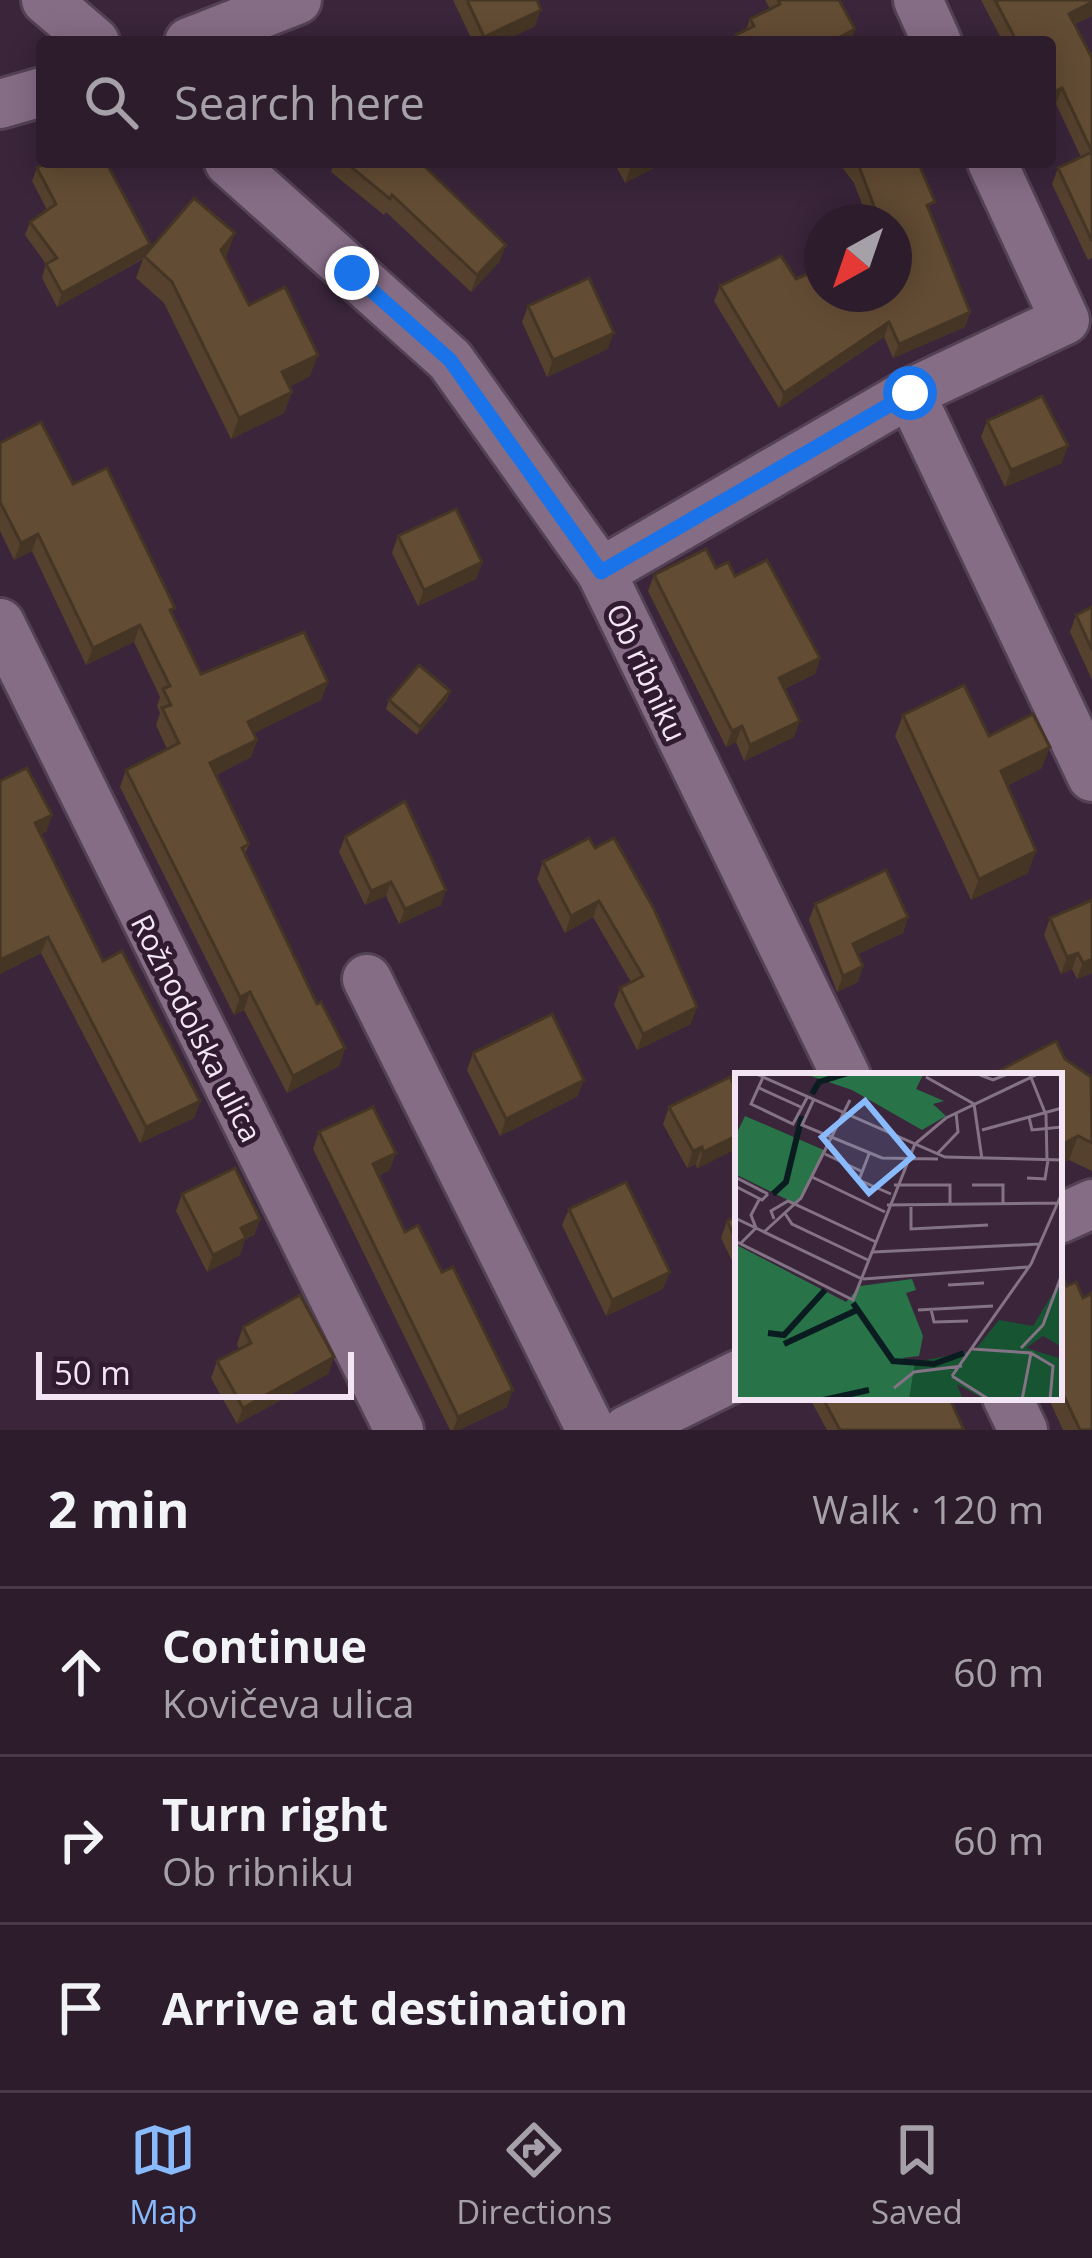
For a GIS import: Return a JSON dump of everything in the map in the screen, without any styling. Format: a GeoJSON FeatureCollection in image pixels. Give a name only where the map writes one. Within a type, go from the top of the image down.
{"type":"FeatureCollection","features":[{"type":"Feature","properties":{"kind":"street"},"geometry":{"type":"LineString","coordinates":[[46,0],[88,36]]}},
{"type":"Feature","properties":{"kind":"street"},"geometry":{"type":"LineString","coordinates":[[204,36],[297,0]]}},
{"type":"Feature","properties":{"kind":"street"},"geometry":{"type":"LineString","coordinates":[[918,0],[934,36]]}},
{"type":"Feature","properties":{"kind":"street"},"geometry":{"type":"LineString","coordinates":[[0,104],[36,94]]}},
{"type":"Feature","properties":{"kind":"street","name":"Ob ribniku"},"geometry":{"type":"LineString","coordinates":[[236,168],[450,360],[601,572],[845,1073]]}},
{"type":"Feature","properties":{"kind":"street"},"geometry":{"type":"LineString","coordinates":[[601,572],[910,393],[1065,320],[995,168]]}},
{"type":"Feature","properties":{"kind":"street"},"geometry":{"type":"LineString","coordinates":[[910,393],[1081,724],[1092,777]]}},
{"type":"Feature","properties":{"kind":"street","name":"Rožnodolska ulica"},"geometry":{"type":"LineString","coordinates":[[0,623],[399,1430]]}},
{"type":"Feature","properties":{"kind":"street"},"geometry":{"type":"LineString","coordinates":[[367,979],[591,1430]]}},
{"type":"Feature","properties":{"kind":"street"},"geometry":{"type":"LineString","coordinates":[[1062,1218],[1092,1204]]}},
{"type":"Feature","properties":{"kind":"street"},"geometry":{"type":"LineString","coordinates":[[627,1430],[735,1376]]}},
{"type":"Feature","properties":{"kind":"street"},"geometry":{"type":"LineString","coordinates":[[1008,1400],[1023,1430]]}},
{"type":"Feature","properties":{"kind":"building"},"geometry":{"type":"Polygon","coordinates":[[[467,0],[537,0],[541,10],[484,36],[467,0]]]}},
{"type":"Feature","properties":{"kind":"building"},"geometry":{"type":"Polygon","coordinates":[[[778,0],[839,0],[855,29],[842,36],[737,36],[754,26],[750,19],[780,4],[778,0]]]}},
{"type":"Feature","properties":{"kind":"building"},"geometry":{"type":"Polygon","coordinates":[[[995,0],[1092,0],[1069,14],[1092,58],[1092,152],[1062,88],[1056,91],[1056,36],[1014,36],[995,0]]]}},
{"type":"Feature","properties":{"kind":"building"},"geometry":{"type":"Polygon","coordinates":[[[1092,152],[1092,241],[1058,168],[1092,152]]]}},
{"type":"Feature","properties":{"kind":"building"},"geometry":{"type":"Polygon","coordinates":[[[37,168],[109,168],[150,244],[62,293],[46,264],[57,258],[30,222],[56,204],[37,168]]]}},
{"type":"Feature","properties":{"kind":"building"},"geometry":{"type":"Polygon","coordinates":[[[352,168],[426,168],[506,245],[477,275],[392,195],[390,199],[352,168]]]}},
{"type":"Feature","properties":{"kind":"building"},"geometry":{"type":"Polygon","coordinates":[[[859,168],[921,168],[935,202],[927,205],[970,312],[899,344],[889,322],[784,393],[720,286],[781,256],[796,279],[804,276],[804,312],[912,312],[912,204],[873,204],[859,168]]]}},
{"type":"Feature","properties":{"kind":"building"},"geometry":{"type":"Polygon","coordinates":[[[194,198],[235,233],[221,250],[249,305],[285,287],[318,355],[282,372],[292,392],[239,418],[172,282],[144,256],[194,198]]]}},
{"type":"Feature","properties":{"kind":"building"},"geometry":{"type":"Polygon","coordinates":[[[589,278],[614,333],[553,360],[528,306],[589,278]]]}},
{"type":"Feature","properties":{"kind":"building"},"geometry":{"type":"Polygon","coordinates":[[[1042,396],[1068,446],[1011,470],[987,421],[1042,396]]]}},
{"type":"Feature","properties":{"kind":"building"},"geometry":{"type":"Polygon","coordinates":[[[41,422],[73,484],[107,468],[175,608],[170,610],[201,674],[304,632],[328,682],[248,722],[257,740],[210,763],[249,844],[242,848],[317,1004],[321,1002],[345,1048],[293,1076],[250,992],[240,997],[126,770],[179,743],[162,708],[171,705],[163,689],[170,686],[140,625],[93,648],[38,534],[21,543],[0,502],[0,443],[41,422]]]}},
{"type":"Feature","properties":{"kind":"building"},"geometry":{"type":"Polygon","coordinates":[[[456,509],[482,562],[424,590],[398,536],[456,509]]]}},
{"type":"Feature","properties":{"kind":"building"},"geometry":{"type":"Polygon","coordinates":[[[706,549],[716,568],[728,562],[735,576],[767,560],[820,658],[779,678],[800,721],[750,745],[742,726],[732,731],[654,575],[706,549]]]}},
{"type":"Feature","properties":{"kind":"building"},"geometry":{"type":"Polygon","coordinates":[[[1092,607],[1092,650],[1076,615],[1092,607]]]}},
{"type":"Feature","properties":{"kind":"building"},"geometry":{"type":"Polygon","coordinates":[[[419,665],[450,691],[420,727],[389,700],[419,665]]]}},
{"type":"Feature","properties":{"kind":"building"},"geometry":{"type":"Polygon","coordinates":[[[964,685],[989,736],[1033,714],[1050,747],[1001,771],[1036,851],[979,879],[903,715],[964,685]]]}},
{"type":"Feature","properties":{"kind":"building"},"geometry":{"type":"Polygon","coordinates":[[[27,768],[52,815],[35,823],[103,961],[122,951],[200,1101],[146,1127],[48,937],[0,960],[0,781],[27,768]]]}},
{"type":"Feature","properties":{"kind":"building"},"geometry":{"type":"Polygon","coordinates":[[[405,801],[446,890],[405,909],[391,882],[371,891],[345,837],[405,801]]]}},
{"type":"Feature","properties":{"kind":"building"},"geometry":{"type":"Polygon","coordinates":[[[589,838],[595,848],[614,838],[654,909],[697,1007],[643,1034],[620,988],[643,976],[599,901],[571,916],[543,862],[589,838]]]}},
{"type":"Feature","properties":{"kind":"building"},"geometry":{"type":"Polygon","coordinates":[[[886,870],[908,917],[853,944],[863,966],[843,976],[815,904],[886,870]]]}},
{"type":"Feature","properties":{"kind":"building"},"geometry":{"type":"Polygon","coordinates":[[[1092,900],[1092,959],[1083,963],[1078,953],[1067,957],[1050,918],[1092,900]]]}},
{"type":"Feature","properties":{"kind":"building"},"geometry":{"type":"Polygon","coordinates":[[[552,1014],[584,1080],[506,1119],[473,1053],[552,1014]]]}},
{"type":"Feature","properties":{"kind":"building"},"geometry":{"type":"Polygon","coordinates":[[[1056,1041],[1065,1059],[1091,1077],[1092,1143],[1078,1136],[1062,1144],[1062,1073],[995,1073],[1056,1041]]]}},
{"type":"Feature","properties":{"kind":"building"},"geometry":{"type":"Polygon","coordinates":[[[730,1077],[735,1086],[735,1136],[703,1152],[702,1147],[693,1151],[669,1107],[730,1077]]]}},
{"type":"Feature","properties":{"kind":"building"},"geometry":{"type":"Polygon","coordinates":[[[373,1107],[396,1153],[373,1164],[405,1232],[418,1225],[442,1272],[453,1267],[513,1390],[458,1417],[319,1132],[373,1107]]]}},
{"type":"Feature","properties":{"kind":"building"},"geometry":{"type":"Polygon","coordinates":[[[235,1168],[260,1219],[241,1228],[246,1238],[213,1255],[182,1194],[235,1168]]]}},
{"type":"Feature","properties":{"kind":"building"},"geometry":{"type":"Polygon","coordinates":[[[626,1182],[670,1272],[612,1300],[569,1209],[626,1182]]]}},
{"type":"Feature","properties":{"kind":"building"},"geometry":{"type":"Polygon","coordinates":[[[1062,1275],[1067,1286],[1076,1282],[1083,1298],[1092,1293],[1092,1430],[1080,1430],[1062,1392],[1062,1275]]]}},
{"type":"Feature","properties":{"kind":"building"},"geometry":{"type":"Polygon","coordinates":[[[300,1295],[334,1357],[243,1408],[217,1361],[251,1343],[243,1327],[300,1295]]]}},
{"type":"Feature","properties":{"kind":"building"},"geometry":{"type":"Polygon","coordinates":[[[824,1400],[950,1400],[964,1430],[840,1430],[824,1400]]]}},
{"type":"Feature","properties":{"kind":"route"},"geometry":{"type":"LineString","coordinates":[[352,273],[450,360],[601,572],[910,393]]}}]}
